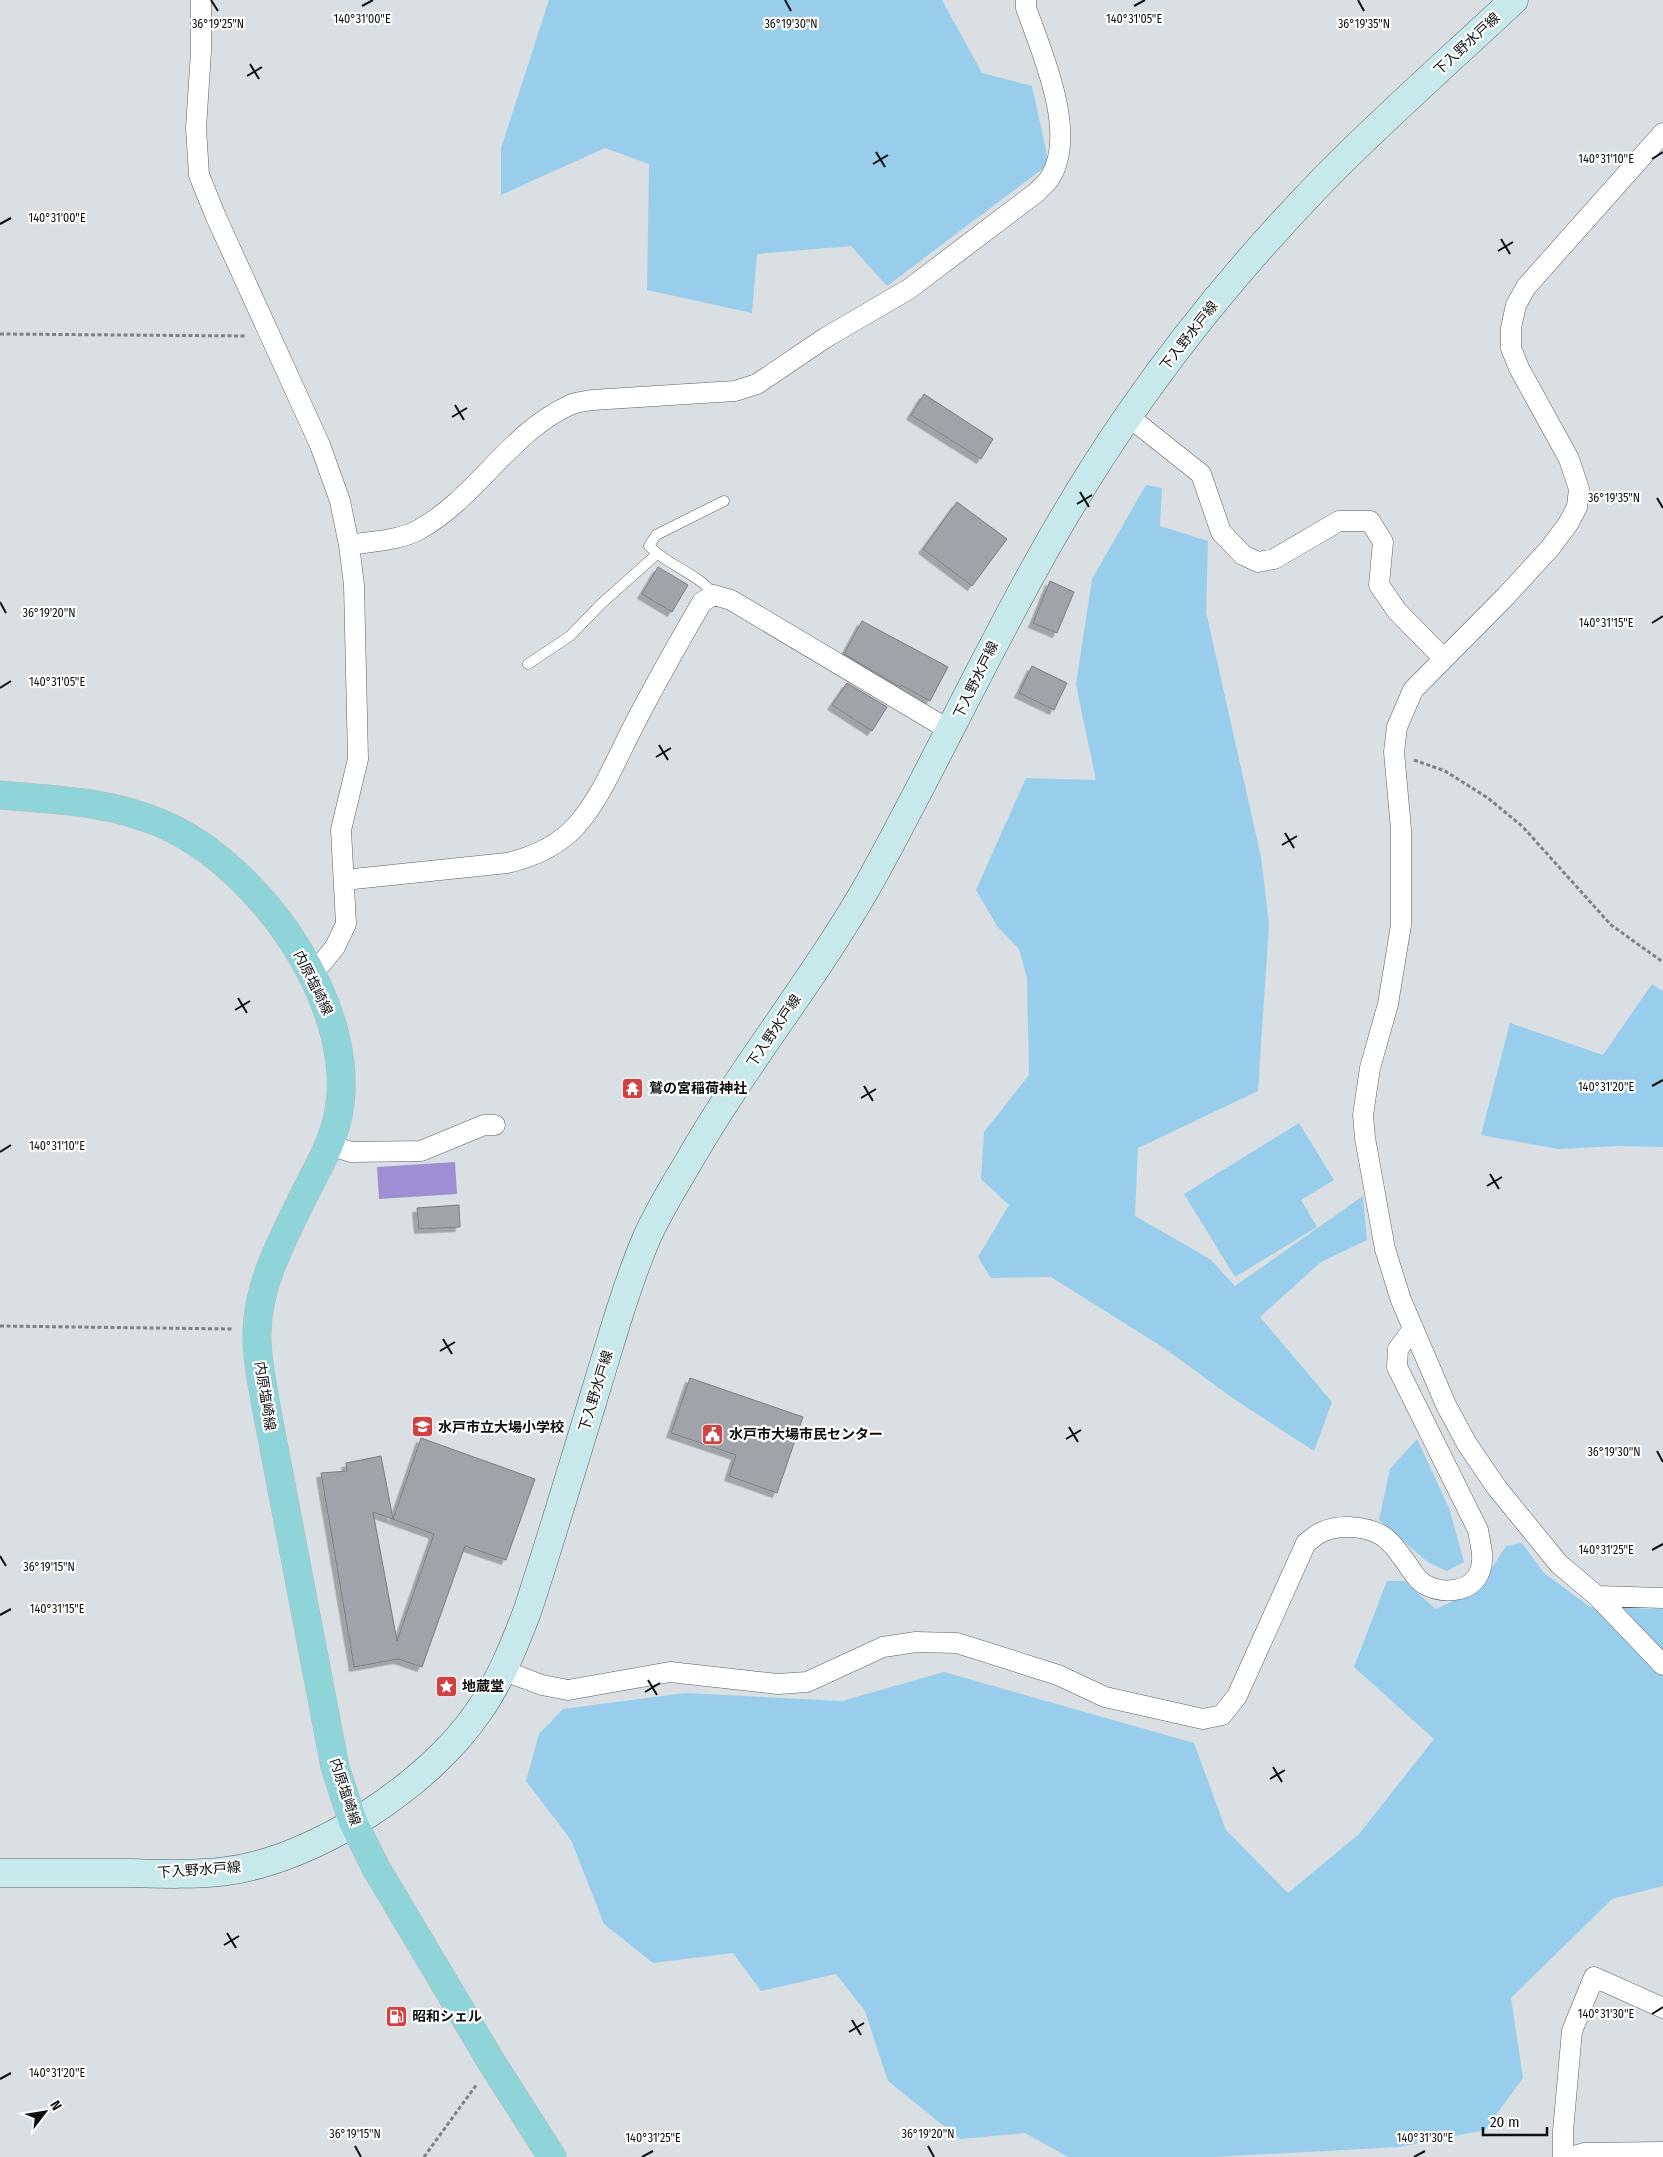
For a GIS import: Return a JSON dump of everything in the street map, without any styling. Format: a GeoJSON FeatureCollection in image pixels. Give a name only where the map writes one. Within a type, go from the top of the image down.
{"type":"FeatureCollection","features":[{"type":"Feature","properties":{"kind":"main road","name":"下入野水戸線"},"geometry":{"type":"LineString","coordinates":[[0,1872],[177,1874],[226,1871],[260,1864],[287,1855],[353,1822],[417,1779],[451,1747],[479,1711],[502,1670],[527,1612],[620,1312],[648,1234],[712,1120],[838,936],[896,834],[1032,572],[1128,416],[1223,293],[1289,216],[1386,118],[1514,0]]}},
{"type":"Feature","properties":{"kind":"main road","name":"内原塩崎線"},"geometry":{"type":"LineString","coordinates":[[0,795],[101,804],[161,823],[188,836],[212,853],[256,894],[279,922],[310,972],[330,1017],[340,1064],[340,1093],[336,1123],[328,1145],[273,1260],[263,1293],[257,1330],[258,1359],[266,1406],[335,1767],[353,1822],[376,1868],[492,2063],[552,2157]]}},
{"type":"Feature","properties":{"kind":"street"},"geometry":{"type":"LineString","coordinates":[[201,0],[201,52],[196,128],[199,175],[216,217],[320,445],[340,501],[349,545],[354,586],[358,759],[341,830],[346,924],[335,947],[322,963],[310,972]]}},
{"type":"Feature","properties":{"kind":"street"},"geometry":{"type":"LineString","coordinates":[[349,545],[402,537],[420,528],[456,503],[536,425],[571,404],[592,400],[735,391],[757,384],[825,338],[880,307],[928,276],[1037,192],[1050,177],[1057,158],[1061,138],[1059,111],[1026,8],[1026,0]]}},
{"type":"Feature","properties":{"kind":"street"},"geometry":{"type":"LineString","coordinates":[[1663,133],[1526,287],[1516,305],[1511,328],[1511,348],[1519,368],[1568,459],[1579,489],[1577,507],[1568,524],[1550,548],[1506,596],[1413,690],[1397,727],[1394,752],[1401,829],[1402,925],[1390,995],[1370,1068],[1363,1114],[1369,1165],[1385,1248],[1412,1330],[1446,1405],[1467,1444],[1497,1488],[1559,1564],[1597,1596],[1663,1665]]}},
{"type":"Feature","properties":{"kind":"street"},"geometry":{"type":"LineString","coordinates":[[1128,416],[1201,474],[1221,532],[1243,555],[1258,562],[1274,559],[1339,521],[1370,521],[1384,542],[1379,585],[1397,611],[1443,658]]}},
{"type":"Feature","properties":{"kind":"street"},"geometry":{"type":"LineString","coordinates":[[344,880],[507,863],[525,859],[559,842],[576,825],[596,797],[643,707],[702,602],[714,595],[732,600],[951,730]]}},
{"type":"Feature","properties":{"kind":"street"},"geometry":{"type":"LineString","coordinates":[[328,1145],[351,1152],[422,1151],[484,1125],[495,1125]]}},
{"type":"Feature","properties":{"kind":"street"},"geometry":{"type":"LineString","coordinates":[[502,1670],[542,1685],[568,1690],[670,1672],[778,1684],[807,1682],[883,1647],[916,1642],[957,1643],[1058,1675],[1105,1697],[1203,1719],[1222,1715],[1237,1696],[1306,1543],[1322,1532],[1341,1528],[1364,1528],[1383,1536],[1401,1555],[1421,1583],[1435,1590],[1450,1592],[1463,1588],[1472,1582],[1480,1572],[1482,1553],[1478,1530],[1396,1367],[1398,1349],[1412,1330]]}},
{"type":"Feature","properties":{"kind":"street"},"geometry":{"type":"LineString","coordinates":[[1597,1596],[1663,1598]]}},
{"type":"Feature","properties":{"kind":"street"},"geometry":{"type":"LineString","coordinates":[[1563,2157],[1563,2131],[1572,2031],[1594,1978],[1663,2008]]}},
{"type":"Feature","properties":{"kind":"street"},"geometry":{"type":"LineString","coordinates":[[1570,2157],[1584,2153],[1663,2152]]}},
{"type":"Feature","properties":{"kind":"lane"},"geometry":{"type":"LineString","coordinates":[[714,595],[706,584],[657,554],[649,546],[656,535],[724,501]]}},
{"type":"Feature","properties":{"kind":"lane"},"geometry":{"type":"LineString","coordinates":[[528,664],[570,636],[601,604],[657,554]]}},
{"type":"Feature","properties":{"kind":"path"},"geometry":{"type":"LineString","coordinates":[[0,334],[270,336]]}},
{"type":"Feature","properties":{"kind":"path"},"geometry":{"type":"LineString","coordinates":[[1394,752],[1445,771],[1488,798],[1524,827],[1611,925],[1663,962]]}},
{"type":"Feature","properties":{"kind":"path"},"geometry":{"type":"LineString","coordinates":[[0,1326],[257,1330]]}},
{"type":"Feature","properties":{"kind":"path"},"geometry":{"type":"LineString","coordinates":[[424,2157],[492,2063]]}},
{"type":"Feature","properties":{"kind":"shaded area"},"geometry":{"type":"Polygon","coordinates":[[[549,0],[942,0],[982,73],[1032,86],[1049,164],[887,286],[851,246],[757,254],[752,313],[647,290],[649,164],[605,148],[501,195],[501,148],[549,0]]]}},
{"type":"Feature","properties":{"kind":"shaded area"},"geometry":{"type":"Polygon","coordinates":[[[1146,485],[1162,488],[1160,526],[1208,541],[1206,612],[1261,857],[1269,924],[1258,1091],[1138,1148],[1135,1216],[1210,1259],[1235,1286],[1363,1196],[1367,1240],[1321,1262],[1260,1317],[1332,1402],[1314,1451],[1234,1399],[1164,1348],[1051,1277],[991,1278],[978,1257],[1009,1205],[981,1179],[984,1132],[1029,1075],[1027,978],[1019,949],[997,926],[976,890],[1026,778],[1096,780],[1076,685],[1092,579],[1146,485]]]}},
{"type":"Feature","properties":{"kind":"shaded area"},"geometry":{"type":"Polygon","coordinates":[[[1652,984],[1663,991],[1663,1147],[1618,1146],[1558,1149],[1481,1135],[1510,1023],[1603,1055],[1652,984]]]}},
{"type":"Feature","properties":{"kind":"shaded area"},"geometry":{"type":"Polygon","coordinates":[[[1299,1123],[1334,1180],[1301,1200],[1317,1227],[1235,1277],[1184,1194],[1299,1123]]]}},
{"type":"Feature","properties":{"kind":"shaded area"},"geometry":{"type":"Polygon","coordinates":[[[455,1162],[457,1194],[379,1199],[377,1167],[455,1162]]]}},
{"type":"Feature","properties":{"kind":"shaded area"},"geometry":{"type":"Polygon","coordinates":[[[1417,1439],[1449,1508],[1464,1562],[1447,1571],[1429,1563],[1379,1520],[1390,1469],[1417,1439]]]}},
{"type":"Feature","properties":{"kind":"shaded area"},"geometry":{"type":"Polygon","coordinates":[[[1522,1543],[1544,1573],[1590,1607],[1663,1609],[1663,1886],[1612,1899],[1511,1998],[1523,2078],[1485,2130],[1399,2147],[1212,2157],[1068,2157],[1025,2133],[960,2139],[888,2081],[865,2011],[836,1974],[761,1991],[733,1953],[653,1963],[604,1924],[571,1840],[526,1781],[539,1734],[563,1709],[685,1693],[842,1701],[944,1672],[1194,1743],[1226,1830],[1288,1893],[1359,1834],[1434,1739],[1354,1667],[1387,1581],[1404,1581],[1436,1609],[1464,1596],[1486,1577],[1506,1546],[1522,1543]]]}},
{"type":"Feature","properties":{"kind":"building"},"geometry":{"type":"Polygon","coordinates":[[[924,394],[993,439],[981,459],[911,415],[924,394]]]}},
{"type":"Feature","properties":{"kind":"building"},"geometry":{"type":"Polygon","coordinates":[[[957,502],[1007,539],[972,586],[923,549],[957,502]]]}},
{"type":"Feature","properties":{"kind":"building"},"geometry":{"type":"Polygon","coordinates":[[[658,567],[688,585],[672,612],[642,594],[658,567]]]}},
{"type":"Feature","properties":{"kind":"building"},"geometry":{"type":"Polygon","coordinates":[[[1050,581],[1074,592],[1057,633],[1033,623],[1050,581]]]}},
{"type":"Feature","properties":{"kind":"building"},"geometry":{"type":"Polygon","coordinates":[[[862,621],[948,667],[930,701],[901,685],[900,687],[844,654],[862,621]]]}},
{"type":"Feature","properties":{"kind":"building"},"geometry":{"type":"Polygon","coordinates":[[[1032,666],[1067,683],[1054,710],[1019,693],[1032,666]]]}},
{"type":"Feature","properties":{"kind":"building"},"geometry":{"type":"Polygon","coordinates":[[[847,683],[887,707],[872,731],[832,705],[847,683]]]}},
{"type":"Feature","properties":{"kind":"building"},"geometry":{"type":"Polygon","coordinates":[[[459,1205],[460,1227],[419,1229],[417,1208],[459,1205]]]}},
{"type":"Feature","properties":{"kind":"building"},"geometry":{"type":"Polygon","coordinates":[[[690,1378],[803,1417],[777,1493],[729,1476],[736,1455],[671,1433],[690,1378]]]}},
{"type":"Feature","properties":{"kind":"building"},"geometry":{"type":"Polygon","coordinates":[[[421,1438],[535,1479],[506,1560],[465,1546],[422,1667],[398,1659],[354,1667],[321,1473],[347,1471],[346,1463],[381,1456],[393,1519],[421,1438]],[[373,1512],[397,1641],[434,1534],[373,1512]]]}},
{"type":"Feature","properties":{"kind":"place","name":"鷲の宮稲荷神社"},"geometry":{"type":"Point","coordinates":[633,1088]}},
{"type":"Feature","properties":{"kind":"place","name":"水戸市立大場小学校"},"geometry":{"type":"Point","coordinates":[422,1427]}},
{"type":"Feature","properties":{"kind":"place","name":"水戸市大場市民センター"},"geometry":{"type":"Point","coordinates":[713,1434]}},
{"type":"Feature","properties":{"kind":"place","name":"地蔵堂"},"geometry":{"type":"Point","coordinates":[446,1686]}},
{"type":"Feature","properties":{"kind":"place","name":"昭和シェル"},"geometry":{"type":"Point","coordinates":[396,2016]}}]}
